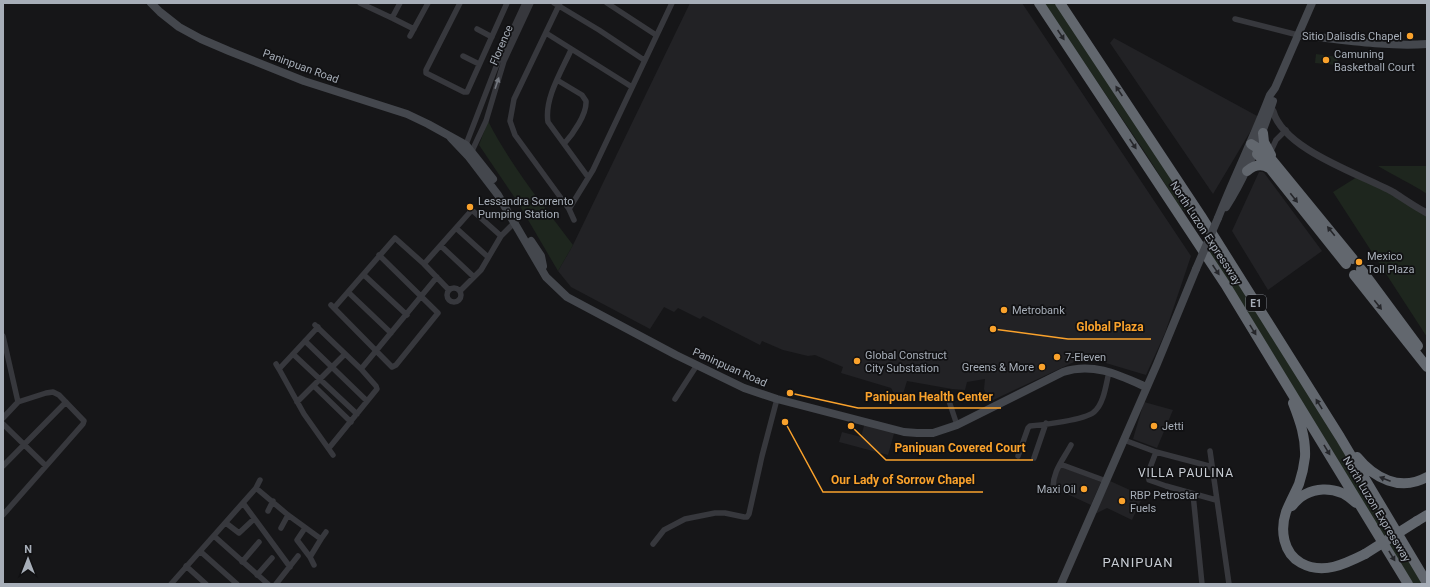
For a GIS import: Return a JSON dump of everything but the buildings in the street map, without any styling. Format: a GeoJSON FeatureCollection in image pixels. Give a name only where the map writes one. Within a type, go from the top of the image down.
{"type":"FeatureCollection","features":[{"type":"Feature","properties":{"kind":"highway","name":"North Luzon Expressway"},"geometry":{"type":"LineString","coordinates":[[1039,3],[1188,226],[1285,381],[1408,584]]}},
{"type":"Feature","properties":{"kind":"highway","name":"North Luzon Expressway"},"geometry":{"type":"LineString","coordinates":[[1060,3],[1197,210],[1340,437],[1427,583]]}},
{"type":"Feature","properties":{"kind":"highway"},"geometry":{"type":"LineString","coordinates":[[1263,133],[1264,142],[1270,153],[1273,166]]}},
{"type":"Feature","properties":{"kind":"highway"},"geometry":{"type":"LineString","coordinates":[[1252,148],[1264,161],[1273,166],[1350,262]]}},
{"type":"Feature","properties":{"kind":"highway"},"geometry":{"type":"LineString","coordinates":[[1247,171],[1256,165],[1273,166]]}},
{"type":"Feature","properties":{"kind":"highway"},"geometry":{"type":"LineString","coordinates":[[1427,357],[1358,272],[1427,367]]}},
{"type":"Feature","properties":{"kind":"highway"},"geometry":{"type":"LineString","coordinates":[[1285,381],[1300,420],[1305,449],[1303,468],[1299,483],[1285,517],[1283,531],[1286,546],[1293,557],[1304,565],[1312,567],[1327,568],[1342,564],[1365,554],[1427,515]]}},
{"type":"Feature","properties":{"kind":"highway"},"geometry":{"type":"LineString","coordinates":[[1340,437],[1367,468],[1379,478],[1393,482],[1409,483],[1427,478]]}},
{"type":"Feature","properties":{"kind":"highway"},"geometry":{"type":"LineString","coordinates":[[1285,517],[1297,499],[1301,496],[1316,490],[1330,489],[1336,490],[1348,496],[1359,506],[1375,529]]}},
{"type":"Feature","properties":{"kind":"main road","name":"Paninpuan Road"},"geometry":{"type":"LineString","coordinates":[[151,3],[179,27],[208,42],[304,81],[407,114],[428,124],[451,138],[468,151],[516,220],[546,277],[567,297],[744,388],[777,399],[904,432],[933,433],[957,424],[1076,368],[1088,368],[1118,374],[1146,387]]}},
{"type":"Feature","properties":{"kind":"main road"},"geometry":{"type":"LineString","coordinates":[[1218,218],[1232,198],[1247,171],[1252,148],[1263,133],[1270,95],[1275,88],[1312,3]]}},
{"type":"Feature","properties":{"kind":"main road"},"geometry":{"type":"LineString","coordinates":[[1298,35],[1372,44],[1427,44]]}},
{"type":"Feature","properties":{"kind":"main road"},"geometry":{"type":"LineString","coordinates":[[1060,584],[1157,364],[1226,196],[1252,148],[1268,108]]}},
{"type":"Feature","properties":{"kind":"street"},"geometry":{"type":"LineString","coordinates":[[360,3],[414,30]]}},
{"type":"Feature","properties":{"kind":"street"},"geometry":{"type":"LineString","coordinates":[[392,18],[400,3]]}},
{"type":"Feature","properties":{"kind":"street"},"geometry":{"type":"LineString","coordinates":[[410,36],[428,3]]}},
{"type":"Feature","properties":{"kind":"street"},"geometry":{"type":"LineString","coordinates":[[460,3],[430,58],[426,74],[464,92],[467,92],[505,4]]}},
{"type":"Feature","properties":{"kind":"street","name":"Florence"},"geometry":{"type":"LineString","coordinates":[[468,151],[473,129],[499,59],[525,3]]}},
{"type":"Feature","properties":{"kind":"street","name":"Florence"},"geometry":{"type":"LineString","coordinates":[[468,151],[486,121],[504,61],[531,3]]}},
{"type":"Feature","properties":{"kind":"street"},"geometry":{"type":"LineString","coordinates":[[607,3],[656,35]]}},
{"type":"Feature","properties":{"kind":"street"},"geometry":{"type":"LineString","coordinates":[[569,209],[593,170],[672,3]]}},
{"type":"Feature","properties":{"kind":"street"},"geometry":{"type":"LineString","coordinates":[[574,220],[569,209],[515,135],[510,121],[514,99],[546,33],[558,4],[644,60]]}},
{"type":"Feature","properties":{"kind":"street"},"geometry":{"type":"LineString","coordinates":[[1235,19],[1298,35]]}},
{"type":"Feature","properties":{"kind":"street"},"geometry":{"type":"LineString","coordinates":[[477,29],[492,37]]}},
{"type":"Feature","properties":{"kind":"street"},"geometry":{"type":"LineString","coordinates":[[546,33],[632,87]]}},
{"type":"Feature","properties":{"kind":"street"},"geometry":{"type":"LineString","coordinates":[[571,50],[550,98],[546,116],[548,122],[588,177]]}},
{"type":"Feature","properties":{"kind":"street"},"geometry":{"type":"LineString","coordinates":[[463,56],[479,64]]}},
{"type":"Feature","properties":{"kind":"street"},"geometry":{"type":"LineString","coordinates":[[557,80],[582,95],[586,99],[587,103],[575,131],[564,144]]}},
{"type":"Feature","properties":{"kind":"street"},"geometry":{"type":"LineString","coordinates":[[486,94],[492,97]]}},
{"type":"Feature","properties":{"kind":"street"},"geometry":{"type":"LineString","coordinates":[[1268,108],[1273,111],[1278,123],[1304,146],[1323,158],[1394,193],[1427,213]]}},
{"type":"Feature","properties":{"kind":"street"},"geometry":{"type":"LineString","coordinates":[[473,129],[480,132]]}},
{"type":"Feature","properties":{"kind":"street"},"geometry":{"type":"LineString","coordinates":[[1270,153],[1276,140],[1286,130]]}},
{"type":"Feature","properties":{"kind":"street"},"geometry":{"type":"LineString","coordinates":[[424,264],[471,210],[473,210],[501,236]]}},
{"type":"Feature","properties":{"kind":"street"},"geometry":{"type":"LineString","coordinates":[[449,290],[447,295],[448,299],[455,301],[459,299],[461,296],[460,291],[484,266],[501,236],[516,220]]}},
{"type":"Feature","properties":{"kind":"street"},"geometry":{"type":"LineString","coordinates":[[456,228],[488,257]]}},
{"type":"Feature","properties":{"kind":"street"},"geometry":{"type":"LineString","coordinates":[[379,255],[437,311],[437,315],[394,367],[392,367],[332,306],[348,292],[379,255],[395,238],[424,264],[449,290]]}},
{"type":"Feature","properties":{"kind":"street"},"geometry":{"type":"LineString","coordinates":[[441,246],[474,277]]}},
{"type":"Feature","properties":{"kind":"street"},"geometry":{"type":"LineString","coordinates":[[364,274],[407,315]]}},
{"type":"Feature","properties":{"kind":"street"},"geometry":{"type":"LineString","coordinates":[[361,369],[437,277]]}},
{"type":"Feature","properties":{"kind":"street"},"geometry":{"type":"LineString","coordinates":[[449,290],[454,288],[460,291]]}},
{"type":"Feature","properties":{"kind":"street"},"geometry":{"type":"LineString","coordinates":[[348,292],[391,333]]}},
{"type":"Feature","properties":{"kind":"street"},"geometry":{"type":"LineString","coordinates":[[329,448],[378,388],[361,369],[317,326],[293,354],[278,367],[297,402],[333,455]]}},
{"type":"Feature","properties":{"kind":"street"},"geometry":{"type":"LineString","coordinates":[[3,336],[18,402]]}},
{"type":"Feature","properties":{"kind":"street"},"geometry":{"type":"LineString","coordinates":[[305,341],[367,401]]}},
{"type":"Feature","properties":{"kind":"street"},"geometry":{"type":"LineString","coordinates":[[293,354],[357,414]]}},
{"type":"Feature","properties":{"kind":"street"},"geometry":{"type":"LineString","coordinates":[[297,402],[345,354]]}},
{"type":"Feature","properties":{"kind":"street"},"geometry":{"type":"LineString","coordinates":[[675,399],[697,365]]}},
{"type":"Feature","properties":{"kind":"street"},"geometry":{"type":"LineString","coordinates":[[1018,456],[1030,426],[1069,420],[1093,413],[1100,402],[1109,372]]}},
{"type":"Feature","properties":{"kind":"street"},"geometry":{"type":"LineString","coordinates":[[314,386],[351,422]]}},
{"type":"Feature","properties":{"kind":"street"},"geometry":{"type":"LineString","coordinates":[[3,418],[18,402],[53,392],[66,402],[84,421],[83,424],[3,515]]}},
{"type":"Feature","properties":{"kind":"street"},"geometry":{"type":"LineString","coordinates":[[948,398],[957,424]]}},
{"type":"Feature","properties":{"kind":"street"},"geometry":{"type":"LineString","coordinates":[[653,544],[664,530],[685,519],[715,513],[725,513],[747,517],[777,399]]}},
{"type":"Feature","properties":{"kind":"street"},"geometry":{"type":"LineString","coordinates":[[3,466],[66,402]]}},
{"type":"Feature","properties":{"kind":"street"},"geometry":{"type":"LineString","coordinates":[[1034,458],[1046,423]]}},
{"type":"Feature","properties":{"kind":"street"},"geometry":{"type":"LineString","coordinates":[[3,424],[46,466]]}},
{"type":"Feature","properties":{"kind":"street"},"geometry":{"type":"LineString","coordinates":[[1124,440],[1156,452],[1212,468]]}},
{"type":"Feature","properties":{"kind":"street"},"geometry":{"type":"LineString","coordinates":[[1053,490],[1053,478],[1071,445]]}},
{"type":"Feature","properties":{"kind":"street"},"geometry":{"type":"LineString","coordinates":[[1210,451],[1229,584]]}},
{"type":"Feature","properties":{"kind":"street"},"geometry":{"type":"LineString","coordinates":[[1156,452],[1148,473],[1149,480],[1216,500]]}},
{"type":"Feature","properties":{"kind":"street"},"geometry":{"type":"LineString","coordinates":[[1060,464],[1106,481]]}},
{"type":"Feature","properties":{"kind":"street"},"geometry":{"type":"LineString","coordinates":[[173,583],[186,566],[201,552],[256,488],[260,480]]}},
{"type":"Feature","properties":{"kind":"street"},"geometry":{"type":"LineString","coordinates":[[256,488],[288,515],[321,539]]}},
{"type":"Feature","properties":{"kind":"street"},"geometry":{"type":"LineString","coordinates":[[1193,494],[1202,584]]}},
{"type":"Feature","properties":{"kind":"street"},"geometry":{"type":"LineString","coordinates":[[268,511],[273,501]]}},
{"type":"Feature","properties":{"kind":"street"},"geometry":{"type":"LineString","coordinates":[[243,503],[290,567]]}},
{"type":"Feature","properties":{"kind":"street"},"geometry":{"type":"LineString","coordinates":[[281,528],[288,515]]}},
{"type":"Feature","properties":{"kind":"street"},"geometry":{"type":"LineString","coordinates":[[226,523],[239,533],[254,519]]}},
{"type":"Feature","properties":{"kind":"street"},"geometry":{"type":"LineString","coordinates":[[305,528],[297,540],[314,565]]}},
{"type":"Feature","properties":{"kind":"street"},"geometry":{"type":"LineString","coordinates":[[310,557],[326,532]]}},
{"type":"Feature","properties":{"kind":"street"},"geometry":{"type":"LineString","coordinates":[[214,536],[268,584]]}},
{"type":"Feature","properties":{"kind":"street"},"geometry":{"type":"LineString","coordinates":[[242,562],[259,542]]}},
{"type":"Feature","properties":{"kind":"street"},"geometry":{"type":"LineString","coordinates":[[201,552],[237,584]]}},
{"type":"Feature","properties":{"kind":"street"},"geometry":{"type":"LineString","coordinates":[[276,584],[298,556]]}},
{"type":"Feature","properties":{"kind":"street"},"geometry":{"type":"LineString","coordinates":[[257,575],[272,558]]}},
{"type":"Feature","properties":{"kind":"street"},"geometry":{"type":"LineString","coordinates":[[186,566],[206,584]]}},
{"type":"Feature","properties":{"kind":"shaded area"},"geometry":{"type":"Polygon","coordinates":[[[690,3],[1022,3],[1191,256],[1165,333],[1146,375],[1099,361],[1081,360],[989,402],[984,389],[985,379],[967,382],[965,390],[907,381],[903,394],[899,394],[894,393],[891,388],[841,373],[843,367],[815,355],[808,356],[783,350],[762,341],[760,345],[703,316],[700,319],[678,308],[674,312],[664,307],[650,329],[571,287],[558,271],[573,245],[690,3]]]}},
{"type":"Feature","properties":{"kind":"shaded area"},"geometry":{"type":"Polygon","coordinates":[[[1044,3],[1057,3],[1189,206],[1189,209],[1186,211],[1181,209],[1144,151],[1044,3]]]}},
{"type":"Feature","properties":{"kind":"shaded area"},"geometry":{"type":"Polygon","coordinates":[[[1114,38],[1259,117],[1213,194],[1110,43],[1114,38]]]}},
{"type":"Feature","properties":{"kind":"shaded area","name":"Camuning Basketball Court"},"geometry":{"type":"Polygon","coordinates":[[[1316,54],[1338,57],[1337,65],[1315,63],[1316,54]]]}},
{"type":"Feature","properties":{"kind":"shaded area"},"geometry":{"type":"Polygon","coordinates":[[[488,121],[517,169],[573,245],[558,271],[517,201],[479,145],[488,121]]]}},
{"type":"Feature","properties":{"kind":"shaded area"},"geometry":{"type":"Polygon","coordinates":[[[1378,166],[1427,166],[1427,194],[1415,186],[1378,166]]]}},
{"type":"Feature","properties":{"kind":"shaded area"},"geometry":{"type":"Polygon","coordinates":[[[1259,172],[1263,172],[1265,174],[1322,251],[1268,290],[1232,231],[1259,172]]]}},
{"type":"Feature","properties":{"kind":"shaded area"},"geometry":{"type":"Polygon","coordinates":[[[1357,177],[1386,190],[1427,215],[1427,337],[1333,192],[1357,177]]]}},
{"type":"Feature","properties":{"kind":"shaded area"},"geometry":{"type":"Polygon","coordinates":[[[1214,241],[1425,584],[1412,584],[1208,254],[1214,241]]]}},
{"type":"Feature","properties":{"kind":"shaded area"},"geometry":{"type":"Polygon","coordinates":[[[1144,402],[1173,410],[1157,448],[1133,439],[1144,402]]]}},
{"type":"Feature","properties":{"kind":"shaded area"},"geometry":{"type":"Polygon","coordinates":[[[865,422],[895,430],[888,455],[839,442],[842,432],[861,437],[865,422]]]}},
{"type":"Feature","properties":{"kind":"shaded area"},"geometry":{"type":"Polygon","coordinates":[[[1060,466],[1101,482],[1091,505],[1065,493],[1055,493],[1053,480],[1060,466]]]}},
{"type":"Feature","properties":{"kind":"shaded area"},"geometry":{"type":"Polygon","coordinates":[[[1110,481],[1143,496],[1132,520],[1107,508],[1095,514],[1110,481]]]}},
{"type":"Feature","properties":{"kind":"place","name":"Sitio Dalisdis Chapel"},"geometry":{"type":"Point","coordinates":[1410,36]}},
{"type":"Feature","properties":{"kind":"place","name":"Camuning Basketball Court"},"geometry":{"type":"Point","coordinates":[1326,60]}},
{"type":"Feature","properties":{"kind":"place","name":"Lessandra Sorrento Pumping Station"},"geometry":{"type":"Point","coordinates":[470,207]}},
{"type":"Feature","properties":{"kind":"place","name":"Mexico Toll Plaza"},"geometry":{"type":"Point","coordinates":[1359,262]}},
{"type":"Feature","properties":{"kind":"place","name":"Metrobank"},"geometry":{"type":"Point","coordinates":[1004,310]}},
{"type":"Feature","properties":{"kind":"place","name":"Global Plaza"},"geometry":{"type":"Point","coordinates":[993,329]}},
{"type":"Feature","properties":{"kind":"place","name":"7-Eleven"},"geometry":{"type":"Point","coordinates":[1057,357]}},
{"type":"Feature","properties":{"kind":"place","name":"Global Construct City Substation"},"geometry":{"type":"Point","coordinates":[857,361]}},
{"type":"Feature","properties":{"kind":"place","name":"Greens & More"},"geometry":{"type":"Point","coordinates":[1042,367]}},
{"type":"Feature","properties":{"kind":"place","name":"Panipuan Health Center"},"geometry":{"type":"Point","coordinates":[790,393]}},
{"type":"Feature","properties":{"kind":"place","name":"Our Lady of Sorrow Chapel"},"geometry":{"type":"Point","coordinates":[785,422]}},
{"type":"Feature","properties":{"kind":"place","name":"Panipuan Covered Court"},"geometry":{"type":"Point","coordinates":[851,426]}},
{"type":"Feature","properties":{"kind":"place","name":"Jetti"},"geometry":{"type":"Point","coordinates":[1154,426]}},
{"type":"Feature","properties":{"kind":"place","name":"Maxi Oil"},"geometry":{"type":"Point","coordinates":[1084,489]}},
{"type":"Feature","properties":{"kind":"place","name":"RBP Petrostar Fuels"},"geometry":{"type":"Point","coordinates":[1122,501]}},
{"type":"Feature","properties":{"kind":"district","name":"VILLA PAULINA"},"geometry":{"type":"Point","coordinates":[1186,473]}},
{"type":"Feature","properties":{"kind":"district","name":"PANIPUAN"},"geometry":{"type":"Point","coordinates":[1138,562]}}]}
